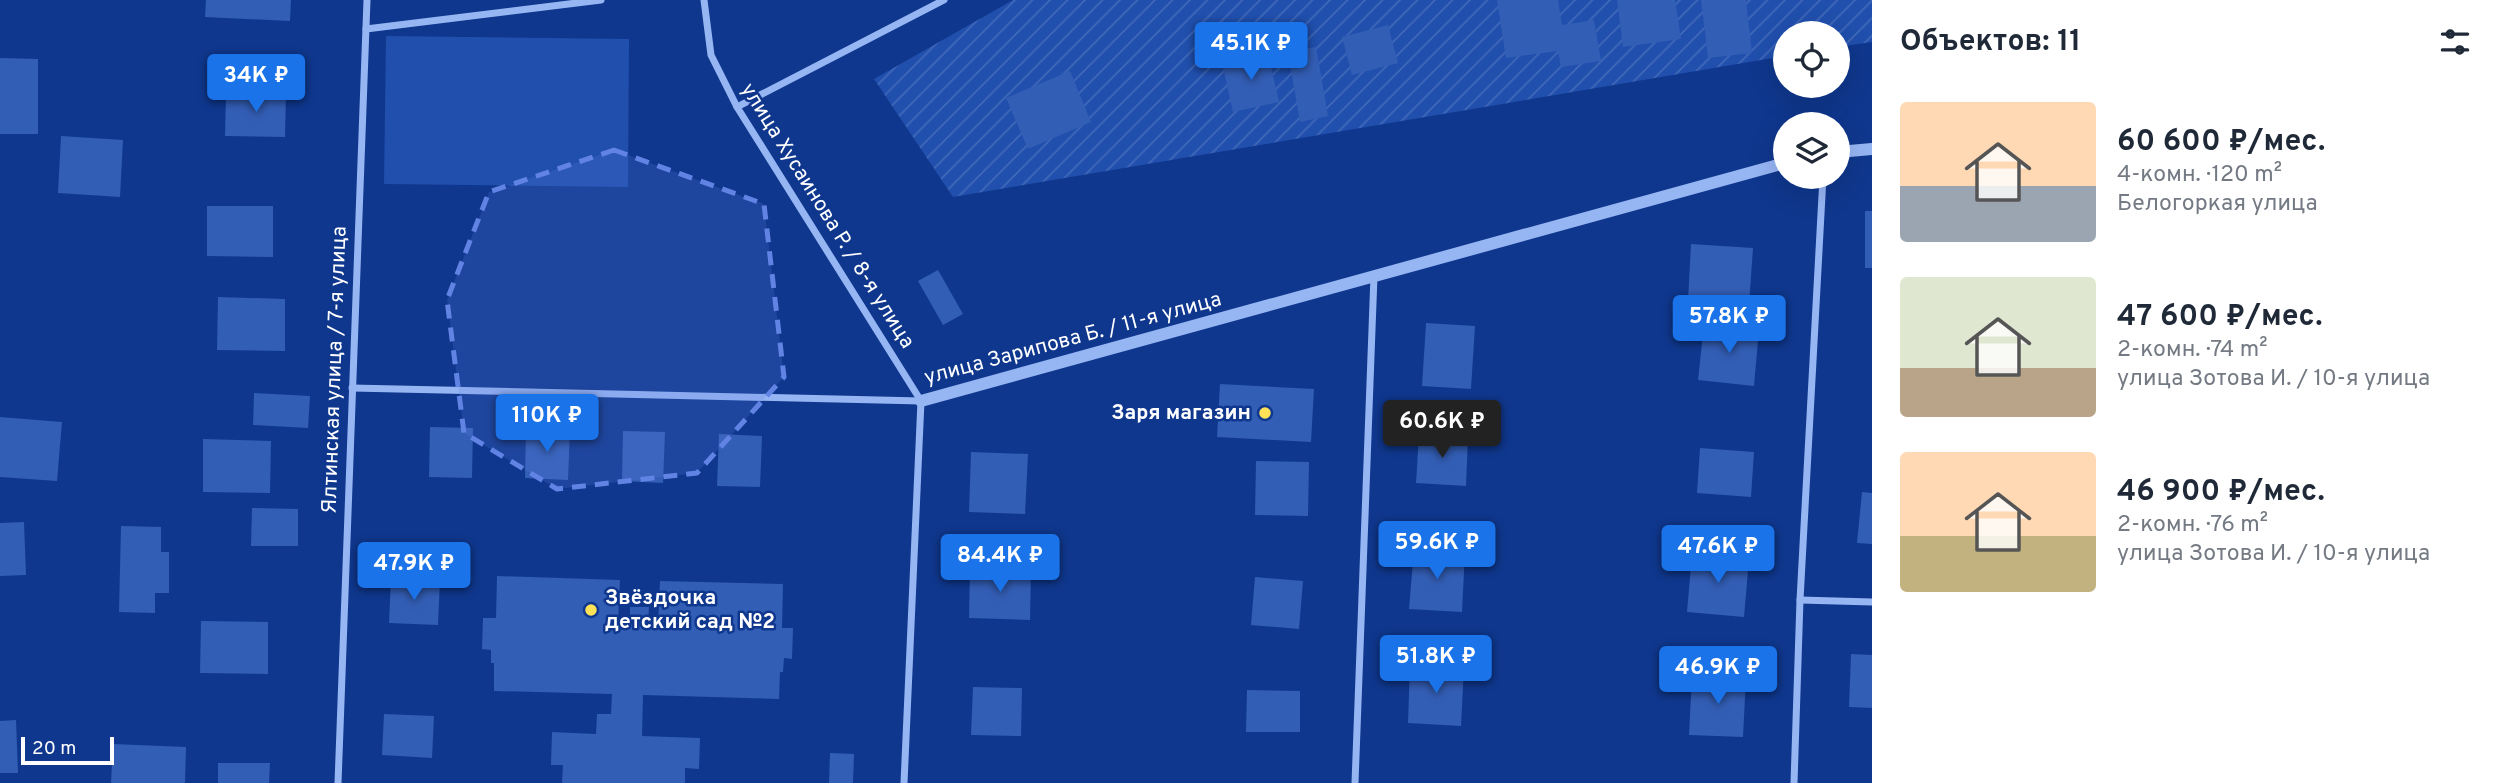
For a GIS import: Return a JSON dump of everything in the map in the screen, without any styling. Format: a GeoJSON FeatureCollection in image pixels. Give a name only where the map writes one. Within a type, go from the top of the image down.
{"type":"FeatureCollection","features":[{"type":"Feature","properties":{"kind":"street","name":"Ялтинская улица / 7-я улица"},"geometry":{"type":"LineString","coordinates":[[338,783],[367,0]]}},
{"type":"Feature","properties":{"kind":"street"},"geometry":{"type":"LineString","coordinates":[[366,29],[601,0]]}},
{"type":"Feature","properties":{"kind":"street","name":"улица Хусаинова Р. / 8-я улица"},"geometry":{"type":"LineString","coordinates":[[704,0],[711,55],[737,107],[921,401]]}},
{"type":"Feature","properties":{"kind":"street"},"geometry":{"type":"LineString","coordinates":[[737,107],[944,0]]}},
{"type":"Feature","properties":{"kind":"street"},"geometry":{"type":"LineString","coordinates":[[1850,151],[1872,149]]}},
{"type":"Feature","properties":{"kind":"street","name":"улица Зарипова Б. / 11-я улица"},"geometry":{"type":"LineString","coordinates":[[352,388],[921,401],[1773,166]]}},
{"type":"Feature","properties":{"kind":"street"},"geometry":{"type":"LineString","coordinates":[[1794,783],[1800,600],[1822,189]]}},
{"type":"Feature","properties":{"kind":"street"},"geometry":{"type":"LineString","coordinates":[[1355,783],[1374,275]]}},
{"type":"Feature","properties":{"kind":"street"},"geometry":{"type":"LineString","coordinates":[[904,783],[921,401]]}},
{"type":"Feature","properties":{"kind":"street"},"geometry":{"type":"LineString","coordinates":[[1800,600],[1872,602]]}},
{"type":"Feature","properties":{"kind":"highlighted area"},"geometry":{"type":"Polygon","coordinates":[[[614,150],[764,204],[784,377],[697,473],[557,489],[464,433],[447,300],[489,192],[614,150]]]}},
{"type":"Feature","properties":{"kind":"shaded area"},"geometry":{"type":"Polygon","coordinates":[[[1013,0],[1872,0],[1872,42],[1850,45],[1850,21],[1773,21],[1773,58],[953,197],[874,79],[1013,0]]]}},
{"type":"Feature","properties":{"kind":"shaded area"},"geometry":{"type":"Polygon","coordinates":[[[386,36],[629,39],[628,187],[384,184],[386,36]]]}},
{"type":"Feature","properties":{"kind":"building"},"geometry":{"type":"Polygon","coordinates":[[[206,0],[291,0],[290,21],[205,17],[206,0]]]}},
{"type":"Feature","properties":{"kind":"building"},"geometry":{"type":"Polygon","coordinates":[[[1497,0],[1558,0],[1562,25],[1594,20],[1601,61],[1561,67],[1558,51],[1506,58],[1497,0]]]}},
{"type":"Feature","properties":{"kind":"building"},"geometry":{"type":"Polygon","coordinates":[[[1617,0],[1675,0],[1681,39],[1623,47],[1617,0]]]}},
{"type":"Feature","properties":{"kind":"building"},"geometry":{"type":"Polygon","coordinates":[[[1701,0],[1746,0],[1752,53],[1708,58],[1701,0]]]}},
{"type":"Feature","properties":{"kind":"building"},"geometry":{"type":"Polygon","coordinates":[[[1388,25],[1398,63],[1352,75],[1342,37],[1388,25]]]}},
{"type":"Feature","properties":{"kind":"building"},"geometry":{"type":"Polygon","coordinates":[[[1316,47],[1328,116],[1300,122],[1288,52],[1316,47]]]}},
{"type":"Feature","properties":{"kind":"building"},"geometry":{"type":"Polygon","coordinates":[[[1268,53],[1279,102],[1233,112],[1222,63],[1268,53]]]}},
{"type":"Feature","properties":{"kind":"building"},"geometry":{"type":"Polygon","coordinates":[[[0,58],[38,59],[38,134],[0,134],[0,58]]]}},
{"type":"Feature","properties":{"kind":"building"},"geometry":{"type":"Polygon","coordinates":[[[1070,71],[1091,122],[1028,149],[1006,98],[1070,71]]]}},
{"type":"Feature","properties":{"kind":"building"},"geometry":{"type":"Polygon","coordinates":[[[226,92],[286,93],[285,137],[225,136],[226,92]]]}},
{"type":"Feature","properties":{"kind":"building"},"geometry":{"type":"Polygon","coordinates":[[[61,136],[123,140],[120,197],[58,193],[61,136]]]}},
{"type":"Feature","properties":{"kind":"building"},"geometry":{"type":"Polygon","coordinates":[[[207,206],[273,206],[273,257],[207,256],[207,206]]]}},
{"type":"Feature","properties":{"kind":"building"},"geometry":{"type":"Polygon","coordinates":[[[1865,211],[1872,211],[1872,268],[1865,268],[1865,211]]]}},
{"type":"Feature","properties":{"kind":"building"},"geometry":{"type":"Polygon","coordinates":[[[1691,244],[1753,248],[1749,305],[1688,301],[1691,244]]]}},
{"type":"Feature","properties":{"kind":"building"},"geometry":{"type":"Polygon","coordinates":[[[938,270],[963,314],[943,325],[918,281],[938,270]]]}},
{"type":"Feature","properties":{"kind":"building"},"geometry":{"type":"Polygon","coordinates":[[[218,297],[285,299],[285,351],[217,350],[218,297]]]}},
{"type":"Feature","properties":{"kind":"building"},"geometry":{"type":"Polygon","coordinates":[[[1426,323],[1475,326],[1471,389],[1422,386],[1426,323]]]}},
{"type":"Feature","properties":{"kind":"building"},"geometry":{"type":"Polygon","coordinates":[[[1704,324],[1759,329],[1754,386],[1698,380],[1704,324]]]}},
{"type":"Feature","properties":{"kind":"building","name":"Заря магазин"},"geometry":{"type":"Polygon","coordinates":[[[1220,384],[1314,389],[1311,442],[1217,437],[1220,384]]]}},
{"type":"Feature","properties":{"kind":"building"},"geometry":{"type":"Polygon","coordinates":[[[254,393],[310,396],[308,428],[253,425],[254,393]]]}},
{"type":"Feature","properties":{"kind":"building"},"geometry":{"type":"Polygon","coordinates":[[[0,417],[62,422],[57,481],[0,477],[0,417]]]}},
{"type":"Feature","properties":{"kind":"building"},"geometry":{"type":"Polygon","coordinates":[[[430,427],[473,428],[472,478],[429,477],[430,427]]]}},
{"type":"Feature","properties":{"kind":"building"},"geometry":{"type":"Polygon","coordinates":[[[526,429],[570,430],[568,480],[525,478],[526,429]]]}},
{"type":"Feature","properties":{"kind":"building"},"geometry":{"type":"Polygon","coordinates":[[[623,431],[665,432],[663,483],[622,481],[623,431]]]}},
{"type":"Feature","properties":{"kind":"building"},"geometry":{"type":"Polygon","coordinates":[[[719,434],[762,436],[760,487],[717,486],[719,434]]]}},
{"type":"Feature","properties":{"kind":"building"},"geometry":{"type":"Polygon","coordinates":[[[1419,434],[1468,437],[1466,486],[1416,483],[1419,434]]]}},
{"type":"Feature","properties":{"kind":"building"},"geometry":{"type":"Polygon","coordinates":[[[203,439],[271,441],[270,493],[203,492],[203,439]]]}},
{"type":"Feature","properties":{"kind":"building"},"geometry":{"type":"Polygon","coordinates":[[[1700,448],[1754,452],[1751,497],[1697,493],[1700,448]]]}},
{"type":"Feature","properties":{"kind":"building"},"geometry":{"type":"Polygon","coordinates":[[[971,452],[1028,454],[1025,514],[969,512],[971,452]]]}},
{"type":"Feature","properties":{"kind":"building"},"geometry":{"type":"Polygon","coordinates":[[[1256,461],[1309,462],[1308,516],[1255,515],[1256,461]]]}},
{"type":"Feature","properties":{"kind":"building"},"geometry":{"type":"Polygon","coordinates":[[[1862,492],[1872,493],[1872,544],[1857,543],[1862,492]]]}},
{"type":"Feature","properties":{"kind":"building"},"geometry":{"type":"Polygon","coordinates":[[[252,508],[298,509],[298,546],[251,546],[252,508]]]}},
{"type":"Feature","properties":{"kind":"building"},"geometry":{"type":"Polygon","coordinates":[[[24,522],[26,575],[0,576],[0,523],[24,522]]]}},
{"type":"Feature","properties":{"kind":"building"},"geometry":{"type":"Polygon","coordinates":[[[121,526],[161,527],[161,552],[169,552],[169,593],[155,593],[155,613],[119,612],[121,526]]]}},
{"type":"Feature","properties":{"kind":"building"},"geometry":{"type":"Polygon","coordinates":[[[1414,549],[1465,552],[1462,612],[1409,609],[1414,549]]]}},
{"type":"Feature","properties":{"kind":"building"},"geometry":{"type":"Polygon","coordinates":[[[1692,554],[1749,559],[1744,617],[1687,612],[1692,554]]]}},
{"type":"Feature","properties":{"kind":"building"},"geometry":{"type":"Polygon","coordinates":[[[970,568],[1031,570],[1030,620],[969,618],[970,568]]]}},
{"type":"Feature","properties":{"kind":"building"},"geometry":{"type":"Polygon","coordinates":[[[497,576],[620,580],[618,622],[630,622],[630,607],[649,607],[648,623],[658,624],[660,581],[783,584],[782,628],[793,628],[792,659],[784,658],[783,672],[780,672],[779,699],[643,695],[642,736],[700,738],[699,769],[685,768],[685,783],[562,783],[563,765],[551,765],[552,732],[596,734],[597,714],[611,714],[612,694],[494,691],[491,650],[482,649],[483,618],[496,618],[497,576]]]}},
{"type":"Feature","properties":{"kind":"building"},"geometry":{"type":"Polygon","coordinates":[[[1255,577],[1303,581],[1299,629],[1251,625],[1255,577]]]}},
{"type":"Feature","properties":{"kind":"building"},"geometry":{"type":"Polygon","coordinates":[[[391,578],[440,580],[438,625],[389,623],[391,578]]]}},
{"type":"Feature","properties":{"kind":"building"},"geometry":{"type":"Polygon","coordinates":[[[201,621],[268,622],[268,674],[200,673],[201,621]]]}},
{"type":"Feature","properties":{"kind":"building"},"geometry":{"type":"Polygon","coordinates":[[[1851,654],[1872,655],[1872,708],[1849,707],[1851,654]]]}},
{"type":"Feature","properties":{"kind":"building"},"geometry":{"type":"Polygon","coordinates":[[[1410,664],[1464,667],[1461,726],[1408,723],[1410,664]]]}},
{"type":"Feature","properties":{"kind":"building"},"geometry":{"type":"Polygon","coordinates":[[[1692,675],[1746,677],[1743,737],[1689,735],[1692,675]]]}},
{"type":"Feature","properties":{"kind":"building"},"geometry":{"type":"Polygon","coordinates":[[[973,687],[1022,688],[1021,736],[971,735],[973,687]]]}},
{"type":"Feature","properties":{"kind":"building"},"geometry":{"type":"Polygon","coordinates":[[[1247,690],[1300,691],[1300,732],[1246,732],[1247,690]]]}},
{"type":"Feature","properties":{"kind":"building"},"geometry":{"type":"Polygon","coordinates":[[[384,714],[434,716],[432,758],[382,755],[384,714]]]}},
{"type":"Feature","properties":{"kind":"building"},"geometry":{"type":"Polygon","coordinates":[[[16,720],[18,773],[0,773],[0,721],[16,720]]]}},
{"type":"Feature","properties":{"kind":"building"},"geometry":{"type":"Polygon","coordinates":[[[113,744],[186,747],[185,783],[111,783],[113,744]]]}},
{"type":"Feature","properties":{"kind":"building"},"geometry":{"type":"Polygon","coordinates":[[[830,753],[854,754],[853,783],[829,783],[830,753]]]}},
{"type":"Feature","properties":{"kind":"building"},"geometry":{"type":"Polygon","coordinates":[[[218,763],[270,763],[269,783],[218,783],[218,763]]]}},
{"type":"Feature","properties":{"kind":"place","name":"Заря магазин"},"geometry":{"type":"Point","coordinates":[1265,413]}},
{"type":"Feature","properties":{"kind":"place","name":"Звёздочка детский сад №2"},"geometry":{"type":"Point","coordinates":[591,610]}}]}
